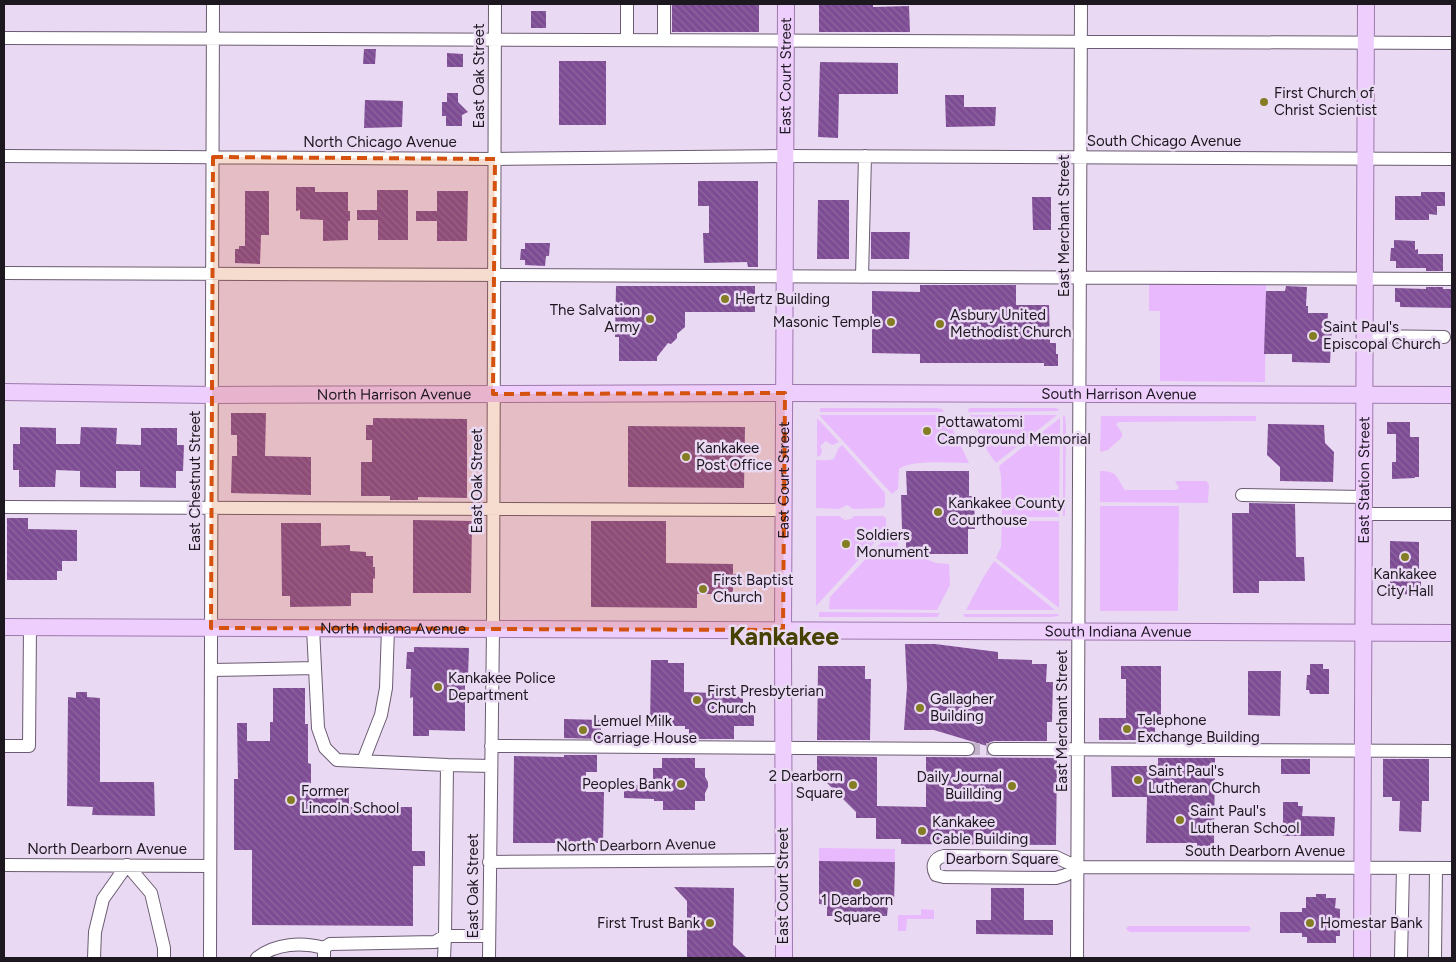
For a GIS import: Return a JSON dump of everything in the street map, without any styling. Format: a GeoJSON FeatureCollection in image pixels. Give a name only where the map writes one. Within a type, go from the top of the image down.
{"type":"FeatureCollection","features":[{"type":"Feature","properties":{"kind":"main road","name":"East Court Street"},"geometry":{"type":"LineString","coordinates":[[784,958],[783,630],[786,4]]}},
{"type":"Feature","properties":{"kind":"main road","name":"East Station Street"},"geometry":{"type":"LineString","coordinates":[[1362,958],[1366,4]]}},
{"type":"Feature","properties":{"kind":"main road","name":"North Harrison Avenue"},"geometry":{"type":"LineString","coordinates":[[4,392],[212,395],[785,393]]}},
{"type":"Feature","properties":{"kind":"main road","name":"South Harrison Avenue"},"geometry":{"type":"LineString","coordinates":[[785,393],[1452,395]]}},
{"type":"Feature","properties":{"kind":"main road","name":"North Indiana Avenue"},"geometry":{"type":"LineString","coordinates":[[4,627],[783,630]]}},
{"type":"Feature","properties":{"kind":"main road","name":"South Indiana Avenue"},"geometry":{"type":"LineString","coordinates":[[783,630],[1452,633]]}},
{"type":"Feature","properties":{"kind":"street","name":"East Chestnut Street"},"geometry":{"type":"LineString","coordinates":[[210,958],[213,4]]}},
{"type":"Feature","properties":{"kind":"street","name":"East Oak Street"},"geometry":{"type":"LineString","coordinates":[[489,958],[493,629],[495,4]]}},
{"type":"Feature","properties":{"kind":"street"},"geometry":{"type":"LineString","coordinates":[[627,4],[627,40]]}},
{"type":"Feature","properties":{"kind":"street"},"geometry":{"type":"LineString","coordinates":[[664,4],[664,40]]}},
{"type":"Feature","properties":{"kind":"street","name":"East Merchant Street"},"geometry":{"type":"LineString","coordinates":[[1077,958],[1081,4]]}},
{"type":"Feature","properties":{"kind":"street"},"geometry":{"type":"LineString","coordinates":[[4,38],[1452,43]]}},
{"type":"Feature","properties":{"kind":"street","name":"North Chicago Avenue"},"geometry":{"type":"LineString","coordinates":[[4,156],[495,159],[786,156]]}},
{"type":"Feature","properties":{"kind":"street","name":"South Chicago Avenue"},"geometry":{"type":"LineString","coordinates":[[786,156],[1452,159]]}},
{"type":"Feature","properties":{"kind":"street"},"geometry":{"type":"LineString","coordinates":[[862,277],[865,156]]}},
{"type":"Feature","properties":{"kind":"street"},"geometry":{"type":"LineString","coordinates":[[4,273],[1452,279]]}},
{"type":"Feature","properties":{"kind":"street"},"geometry":{"type":"LineString","coordinates":[[1365,336],[1444,337]]}},
{"type":"Feature","properties":{"kind":"street"},"geometry":{"type":"LineString","coordinates":[[1242,495],[1364,497]]}},
{"type":"Feature","properties":{"kind":"street"},"geometry":{"type":"LineString","coordinates":[[4,508],[784,510]]}},
{"type":"Feature","properties":{"kind":"street"},"geometry":{"type":"LineString","coordinates":[[1364,514],[1452,514]]}},
{"type":"Feature","properties":{"kind":"street"},"geometry":{"type":"LineString","coordinates":[[4,746],[29,746],[30,627]]}},
{"type":"Feature","properties":{"kind":"street"},"geometry":{"type":"LineString","coordinates":[[313,628],[318,728],[325,748],[337,760],[491,766]]}},
{"type":"Feature","properties":{"kind":"street"},"geometry":{"type":"LineString","coordinates":[[363,761],[381,715],[386,688],[388,628]]}},
{"type":"Feature","properties":{"kind":"street"},"geometry":{"type":"LineString","coordinates":[[211,670],[315,668]]}},
{"type":"Feature","properties":{"kind":"street"},"geometry":{"type":"LineString","coordinates":[[491,746],[968,749]]}},
{"type":"Feature","properties":{"kind":"street"},"geometry":{"type":"LineString","coordinates":[[994,749],[1452,751]]}},
{"type":"Feature","properties":{"kind":"street"},"geometry":{"type":"LineString","coordinates":[[444,958],[447,765]]}},
{"type":"Feature","properties":{"kind":"street","name":"Dearborn Square"},"geometry":{"type":"LineString","coordinates":[[944,856],[1056,857],[1077,867],[1066,875],[1056,878],[944,877],[936,875],[933,868],[935,860],[944,856]]}},
{"type":"Feature","properties":{"kind":"street","name":"North Dearborn Avenue"},"geometry":{"type":"LineString","coordinates":[[489,862],[783,860]]}},
{"type":"Feature","properties":{"kind":"street","name":"North Dearborn Avenue"},"geometry":{"type":"LineString","coordinates":[[4,865],[210,866]]}},
{"type":"Feature","properties":{"kind":"street"},"geometry":{"type":"LineString","coordinates":[[94,958],[95,932],[103,899],[127,865],[151,893],[164,948],[164,958]]}},
{"type":"Feature","properties":{"kind":"street","name":"South Dearborn Avenue"},"geometry":{"type":"LineString","coordinates":[[1077,867],[1452,868]]}},
{"type":"Feature","properties":{"kind":"street"},"geometry":{"type":"LineString","coordinates":[[1401,958],[1403,868]]}},
{"type":"Feature","properties":{"kind":"street"},"geometry":{"type":"LineString","coordinates":[[1435,958],[1436,868]]}},
{"type":"Feature","properties":{"kind":"street"},"geometry":{"type":"LineString","coordinates":[[257,958],[269,950],[283,946],[313,945],[324,953],[330,944],[435,942],[445,936],[489,936]]}},
{"type":"Feature","properties":{"kind":"highlighted area"},"geometry":{"type":"Polygon","coordinates":[[[213,157],[495,159],[493,394],[785,393],[783,630],[211,628],[213,157]]]}},
{"type":"Feature","properties":{"kind":"shaded area"},"geometry":{"type":"Polygon","coordinates":[[[1149,282],[1266,283],[1265,382],[1160,381],[1160,311],[1149,311],[1149,282]]]}},
{"type":"Feature","properties":{"kind":"shaded area"},"geometry":{"type":"Polygon","coordinates":[[[820,408],[937,408],[942,409],[944,412],[820,412],[820,408]]]}},
{"type":"Feature","properties":{"kind":"shaded area"},"geometry":{"type":"Polygon","coordinates":[[[969,408],[1059,409],[1058,411],[968,412],[969,408]]]}},
{"type":"Feature","properties":{"kind":"shaded area"},"geometry":{"type":"Polygon","coordinates":[[[819,415],[946,415],[969,463],[932,462],[905,466],[899,469],[898,489],[892,494],[819,415]]]}},
{"type":"Feature","properties":{"kind":"shaded area"},"geometry":{"type":"Polygon","coordinates":[[[970,415],[1057,415],[996,463],[988,452],[970,415]]]}},
{"type":"Feature","properties":{"kind":"shaded area"},"geometry":{"type":"Polygon","coordinates":[[[1063,416],[1065,416],[1066,428],[1065,516],[1063,516],[1063,416]]]}},
{"type":"Feature","properties":{"kind":"shaded area"},"geometry":{"type":"Polygon","coordinates":[[[1101,416],[1256,416],[1256,421],[1119,422],[1116,424],[1122,433],[1122,437],[1108,450],[1100,452],[1101,416]]]}},
{"type":"Feature","properties":{"kind":"shaded area"},"geometry":{"type":"Polygon","coordinates":[[[817,418],[839,442],[832,445],[826,441],[820,446],[822,450],[821,455],[817,457],[817,418]]]}},
{"type":"Feature","properties":{"kind":"shaded area"},"geometry":{"type":"Polygon","coordinates":[[[1060,418],[1059,517],[1002,517],[999,466],[1060,418]]]}},
{"type":"Feature","properties":{"kind":"shaded area"},"geometry":{"type":"Polygon","coordinates":[[[842,445],[885,493],[885,506],[882,508],[853,509],[847,505],[839,509],[816,508],[816,460],[834,459],[842,445]]]}},
{"type":"Feature","properties":{"kind":"shaded area"},"geometry":{"type":"Polygon","coordinates":[[[1100,471],[1113,474],[1118,478],[1125,490],[1176,490],[1179,488],[1175,481],[1206,481],[1209,484],[1208,503],[1100,502],[1100,471]]]}},
{"type":"Feature","properties":{"kind":"shaded area"},"geometry":{"type":"Polygon","coordinates":[[[1100,506],[1179,506],[1178,611],[1100,611],[1100,506]]]}},
{"type":"Feature","properties":{"kind":"shaded area"},"geometry":{"type":"Polygon","coordinates":[[[816,516],[839,516],[845,520],[851,519],[854,516],[883,516],[886,518],[886,529],[816,606],[816,516]]]}},
{"type":"Feature","properties":{"kind":"shaded area"},"geometry":{"type":"Polygon","coordinates":[[[1002,521],[1059,521],[1059,608],[996,558],[1001,547],[1002,521]]]}},
{"type":"Feature","properties":{"kind":"shaded area"},"geometry":{"type":"Polygon","coordinates":[[[892,531],[897,534],[898,551],[902,557],[926,559],[936,563],[949,564],[950,585],[937,610],[829,609],[830,597],[892,531]]]}},
{"type":"Feature","properties":{"kind":"shaded area"},"geometry":{"type":"Polygon","coordinates":[[[994,561],[1055,610],[966,610],[994,561]]]}},
{"type":"Feature","properties":{"kind":"shaded area"},"geometry":{"type":"Polygon","coordinates":[[[819,612],[940,613],[937,617],[819,617],[819,612]]]}},
{"type":"Feature","properties":{"kind":"shaded area"},"geometry":{"type":"Polygon","coordinates":[[[963,614],[1059,614],[1052,617],[965,617],[963,614]]]}},
{"type":"Feature","properties":{"kind":"shaded area"},"geometry":{"type":"Polygon","coordinates":[[[819,848],[895,849],[895,862],[819,861],[819,848]]]}},
{"type":"Feature","properties":{"kind":"shaded area"},"geometry":{"type":"Polygon","coordinates":[[[921,909],[934,910],[934,919],[907,919],[906,931],[898,931],[898,915],[921,915],[921,909]]]}},
{"type":"Feature","properties":{"kind":"shaded area"},"geometry":{"type":"Polygon","coordinates":[[[1128,926],[1249,926],[1251,929],[1248,932],[1130,932],[1126,929],[1128,926]]]}},
{"type":"Feature","properties":{"kind":"building"},"geometry":{"type":"Polygon","coordinates":[[[672,4],[759,4],[759,32],[672,32],[672,4]]]}},
{"type":"Feature","properties":{"kind":"building"},"geometry":{"type":"Polygon","coordinates":[[[819,4],[873,4],[873,7],[909,6],[910,32],[819,32],[819,4]]]}},
{"type":"Feature","properties":{"kind":"building"},"geometry":{"type":"Polygon","coordinates":[[[531,11],[546,11],[546,28],[531,28],[531,11]]]}},
{"type":"Feature","properties":{"kind":"building"},"geometry":{"type":"Polygon","coordinates":[[[364,49],[376,49],[375,64],[363,64],[364,49]]]}},
{"type":"Feature","properties":{"kind":"building"},"geometry":{"type":"Polygon","coordinates":[[[447,53],[463,54],[463,67],[447,67],[447,53]]]}},
{"type":"Feature","properties":{"kind":"building"},"geometry":{"type":"Polygon","coordinates":[[[559,61],[606,61],[606,125],[559,125],[559,61]]]}},
{"type":"Feature","properties":{"kind":"building"},"geometry":{"type":"Polygon","coordinates":[[[820,62],[898,63],[898,94],[839,94],[838,138],[818,137],[820,62]]]}},
{"type":"Feature","properties":{"kind":"building"},"geometry":{"type":"Polygon","coordinates":[[[447,93],[458,93],[458,102],[468,112],[462,115],[462,126],[446,126],[446,116],[442,116],[442,102],[447,102],[447,93]]]}},
{"type":"Feature","properties":{"kind":"building"},"geometry":{"type":"Polygon","coordinates":[[[945,95],[964,95],[964,107],[996,107],[995,126],[946,127],[945,95]]]}},
{"type":"Feature","properties":{"kind":"building"},"geometry":{"type":"Polygon","coordinates":[[[365,100],[403,101],[402,127],[364,128],[365,100]]]}},
{"type":"Feature","properties":{"kind":"building"},"geometry":{"type":"Polygon","coordinates":[[[698,181],[758,181],[758,267],[748,267],[747,262],[704,263],[703,233],[709,233],[709,206],[698,206],[698,181]]]}},
{"type":"Feature","properties":{"kind":"building"},"geometry":{"type":"Polygon","coordinates":[[[296,187],[315,187],[315,192],[348,192],[350,221],[348,221],[348,240],[323,241],[323,220],[300,219],[300,210],[296,211],[296,187]]]}},
{"type":"Feature","properties":{"kind":"building"},"geometry":{"type":"Polygon","coordinates":[[[377,190],[408,190],[408,240],[378,240],[378,220],[357,220],[357,210],[377,210],[377,190]]]}},
{"type":"Feature","properties":{"kind":"building"},"geometry":{"type":"Polygon","coordinates":[[[245,191],[269,191],[269,235],[261,235],[260,264],[235,263],[235,249],[239,249],[239,246],[245,246],[245,191]]]}},
{"type":"Feature","properties":{"kind":"building"},"geometry":{"type":"Polygon","coordinates":[[[437,191],[468,191],[467,241],[437,241],[437,221],[416,221],[416,211],[437,211],[437,191]]]}},
{"type":"Feature","properties":{"kind":"building"},"geometry":{"type":"Polygon","coordinates":[[[1421,192],[1445,192],[1445,206],[1437,206],[1437,215],[1429,214],[1429,220],[1395,220],[1395,196],[1421,196],[1421,192]]]}},
{"type":"Feature","properties":{"kind":"building"},"geometry":{"type":"Polygon","coordinates":[[[1032,197],[1051,197],[1051,230],[1033,230],[1032,197]]]}},
{"type":"Feature","properties":{"kind":"building"},"geometry":{"type":"Polygon","coordinates":[[[818,200],[849,200],[849,259],[817,259],[818,200]]]}},
{"type":"Feature","properties":{"kind":"building"},"geometry":{"type":"Polygon","coordinates":[[[871,232],[910,232],[909,259],[871,259],[871,232]]]}},
{"type":"Feature","properties":{"kind":"building"},"geometry":{"type":"Polygon","coordinates":[[[1394,240],[1415,241],[1415,250],[1418,249],[1418,254],[1443,254],[1443,271],[1426,271],[1426,268],[1396,268],[1396,261],[1390,261],[1394,240]]]}},
{"type":"Feature","properties":{"kind":"building"},"geometry":{"type":"Polygon","coordinates":[[[525,243],[550,243],[549,256],[546,256],[545,266],[525,265],[525,260],[520,260],[521,249],[525,249],[525,243]]]}},
{"type":"Feature","properties":{"kind":"building","name":"Asbury United Methodist Church"},"geometry":{"type":"Polygon","coordinates":[[[920,285],[1016,285],[1016,305],[1049,305],[1050,343],[1056,343],[1058,366],[1044,366],[1044,363],[920,363],[920,354],[872,353],[872,291],[920,292],[920,285]]]}},
{"type":"Feature","properties":{"kind":"building","name":"The Salvation Army"},"geometry":{"type":"Polygon","coordinates":[[[616,286],[755,286],[755,312],[685,312],[685,327],[677,334],[677,338],[671,344],[668,343],[657,357],[657,361],[619,361],[619,337],[615,337],[616,286]]]}},
{"type":"Feature","properties":{"kind":"building"},"geometry":{"type":"Polygon","coordinates":[[[1286,286],[1307,287],[1306,306],[1308,306],[1308,313],[1328,313],[1327,327],[1332,327],[1330,363],[1292,362],[1292,354],[1264,354],[1266,291],[1285,291],[1286,286]]]}},
{"type":"Feature","properties":{"kind":"building"},"geometry":{"type":"Polygon","coordinates":[[[1426,287],[1452,289],[1452,308],[1400,307],[1400,302],[1395,302],[1395,288],[1426,289],[1426,287]]]}},
{"type":"Feature","properties":{"kind":"building"},"geometry":{"type":"Polygon","coordinates":[[[231,413],[266,413],[265,456],[311,457],[311,495],[231,493],[232,456],[237,456],[237,435],[231,435],[231,413]]]}},
{"type":"Feature","properties":{"kind":"building"},"geometry":{"type":"Polygon","coordinates":[[[373,418],[467,419],[467,498],[418,497],[418,500],[390,500],[390,496],[361,496],[361,462],[372,462],[372,440],[366,440],[366,425],[373,425],[373,418]]]}},
{"type":"Feature","properties":{"kind":"building"},"geometry":{"type":"Polygon","coordinates":[[[1387,422],[1410,422],[1410,437],[1419,437],[1419,477],[1392,479],[1392,462],[1396,462],[1396,434],[1387,434],[1387,422]]]}},
{"type":"Feature","properties":{"kind":"building"},"geometry":{"type":"Polygon","coordinates":[[[1268,424],[1324,425],[1325,443],[1334,452],[1333,482],[1280,481],[1280,467],[1267,455],[1268,424]]]}},
{"type":"Feature","properties":{"kind":"building","name":"Kankakee Post Office"},"geometry":{"type":"Polygon","coordinates":[[[628,426],[745,427],[744,488],[628,487],[628,426]]]}},
{"type":"Feature","properties":{"kind":"building"},"geometry":{"type":"Polygon","coordinates":[[[20,427],[56,428],[56,444],[80,444],[81,427],[117,428],[116,444],[141,445],[141,428],[177,428],[177,445],[184,445],[183,471],[176,471],[176,488],[140,487],[140,471],[116,471],[116,488],[80,487],[80,471],[56,470],[55,487],[19,487],[19,470],[13,470],[13,444],[20,444],[20,427]]]}},
{"type":"Feature","properties":{"kind":"building","name":"Kankakee County Courthouse"},"geometry":{"type":"Polygon","coordinates":[[[906,471],[969,471],[969,496],[974,496],[975,529],[968,529],[968,554],[906,554],[906,529],[902,529],[901,495],[907,495],[906,471]]]}},
{"type":"Feature","properties":{"kind":"building"},"geometry":{"type":"Polygon","coordinates":[[[1249,503],[1295,504],[1296,557],[1304,557],[1305,581],[1259,581],[1259,593],[1233,593],[1232,513],[1249,513],[1249,503]]]}},
{"type":"Feature","properties":{"kind":"building"},"geometry":{"type":"Polygon","coordinates":[[[7,518],[28,518],[28,529],[77,530],[77,561],[62,561],[62,571],[57,571],[57,580],[7,580],[7,518]]]}},
{"type":"Feature","properties":{"kind":"building"},"geometry":{"type":"Polygon","coordinates":[[[413,520],[472,521],[471,593],[413,593],[413,520]]]}},
{"type":"Feature","properties":{"kind":"building"},"geometry":{"type":"Polygon","coordinates":[[[591,521],[666,521],[666,563],[733,564],[733,574],[739,574],[739,584],[733,584],[733,594],[697,594],[697,608],[591,607],[591,521]]]}},
{"type":"Feature","properties":{"kind":"building"},"geometry":{"type":"Polygon","coordinates":[[[281,523],[321,523],[321,546],[350,545],[350,551],[366,552],[366,556],[373,556],[375,579],[373,578],[373,593],[351,593],[351,606],[290,607],[290,596],[282,596],[281,523]]]}},
{"type":"Feature","properties":{"kind":"building","name":"Kankakee City Hall"},"geometry":{"type":"Polygon","coordinates":[[[1390,541],[1419,542],[1421,595],[1401,594],[1398,597],[1391,597],[1387,593],[1387,585],[1390,583],[1390,541]]]}},
{"type":"Feature","properties":{"kind":"building"},"geometry":{"type":"Polygon","coordinates":[[[905,644],[935,644],[998,652],[998,659],[1032,660],[1032,664],[1047,664],[1046,682],[1053,682],[1052,722],[1047,722],[1047,741],[994,741],[990,742],[987,746],[934,730],[904,730],[907,687],[905,644]]]}},
{"type":"Feature","properties":{"kind":"building","name":"Kankakee Police Department"},"geometry":{"type":"Polygon","coordinates":[[[414,647],[469,648],[468,677],[465,677],[465,731],[429,730],[429,736],[413,736],[413,697],[410,698],[411,669],[406,669],[407,652],[414,652],[414,647]]]}},
{"type":"Feature","properties":{"kind":"building","name":"First Presbyterian Church"},"geometry":{"type":"Polygon","coordinates":[[[651,660],[668,660],[668,663],[684,663],[684,692],[714,693],[714,686],[736,686],[736,696],[743,697],[743,704],[754,704],[754,726],[734,726],[734,739],[689,739],[689,729],[685,729],[685,726],[650,726],[651,660]]]}},
{"type":"Feature","properties":{"kind":"building"},"geometry":{"type":"Polygon","coordinates":[[[1310,664],[1323,664],[1323,669],[1329,669],[1329,694],[1310,694],[1309,690],[1306,690],[1307,675],[1310,675],[1310,664]]]}},
{"type":"Feature","properties":{"kind":"building"},"geometry":{"type":"Polygon","coordinates":[[[818,666],[865,666],[865,679],[871,679],[870,740],[817,740],[818,666]]]}},
{"type":"Feature","properties":{"kind":"building"},"geometry":{"type":"Polygon","coordinates":[[[1121,666],[1161,666],[1161,718],[1155,718],[1155,740],[1099,740],[1099,718],[1126,718],[1126,679],[1121,679],[1121,666]]]}},
{"type":"Feature","properties":{"kind":"building"},"geometry":{"type":"Polygon","coordinates":[[[1248,671],[1281,671],[1280,716],[1248,715],[1248,671]]]}},
{"type":"Feature","properties":{"kind":"building","name":"Former Lincoln School"},"geometry":{"type":"Polygon","coordinates":[[[273,688],[305,688],[305,724],[308,724],[308,763],[311,764],[311,793],[349,793],[349,807],[412,807],[412,851],[425,851],[425,866],[413,866],[413,926],[252,925],[252,850],[234,850],[234,779],[238,779],[237,723],[247,723],[247,741],[270,741],[270,722],[273,722],[273,688]]]}},
{"type":"Feature","properties":{"kind":"building"},"geometry":{"type":"Polygon","coordinates":[[[76,692],[87,692],[87,697],[100,698],[100,782],[154,782],[155,816],[92,815],[93,807],[67,806],[68,697],[76,698],[76,692]]]}},
{"type":"Feature","properties":{"kind":"building","name":"Lemuel Milk Carriage House"},"geometry":{"type":"Polygon","coordinates":[[[564,719],[601,720],[601,739],[564,738],[564,719]]]}},
{"type":"Feature","properties":{"kind":"building"},"geometry":{"type":"Polygon","coordinates":[[[564,755],[597,755],[597,772],[586,772],[586,792],[604,792],[603,843],[513,843],[514,756],[564,757],[564,755]]]}},
{"type":"Feature","properties":{"kind":"building"},"geometry":{"type":"Polygon","coordinates":[[[817,756],[877,757],[877,806],[926,807],[926,757],[1057,758],[1056,845],[901,844],[901,839],[876,839],[876,818],[856,818],[856,812],[822,778],[817,778],[817,756]]]}},
{"type":"Feature","properties":{"kind":"building","name":"Peoples Bank"},"geometry":{"type":"Polygon","coordinates":[[[662,758],[695,758],[695,768],[705,768],[708,787],[705,793],[705,801],[695,801],[695,810],[663,810],[663,801],[624,798],[624,785],[653,785],[653,768],[662,768],[662,758]]]}},
{"type":"Feature","properties":{"kind":"building","name":"Saint Paul's Lutheran School"},"geometry":{"type":"Polygon","coordinates":[[[1158,758],[1215,758],[1214,846],[1197,846],[1197,843],[1146,843],[1147,797],[1112,797],[1111,766],[1153,766],[1153,764],[1158,764],[1158,758]]]}},
{"type":"Feature","properties":{"kind":"building"},"geometry":{"type":"Polygon","coordinates":[[[1281,759],[1310,759],[1310,774],[1281,774],[1281,759]]]}},
{"type":"Feature","properties":{"kind":"building"},"geometry":{"type":"Polygon","coordinates":[[[1383,759],[1429,759],[1429,801],[1422,801],[1421,832],[1399,831],[1400,801],[1392,801],[1392,797],[1383,797],[1383,759]]]}},
{"type":"Feature","properties":{"kind":"building"},"geometry":{"type":"Polygon","coordinates":[[[1283,802],[1298,802],[1298,806],[1303,806],[1302,816],[1335,817],[1334,836],[1283,836],[1283,802]]]}},
{"type":"Feature","properties":{"kind":"building","name":"1 Dearborn Square"},"geometry":{"type":"Polygon","coordinates":[[[819,861],[895,862],[894,905],[888,905],[887,916],[827,916],[827,905],[819,904],[819,861]]]}},
{"type":"Feature","properties":{"kind":"building","name":"First Trust Bank"},"geometry":{"type":"Polygon","coordinates":[[[674,887],[734,888],[733,945],[747,958],[687,958],[687,901],[674,887]]]}},
{"type":"Feature","properties":{"kind":"building"},"geometry":{"type":"Polygon","coordinates":[[[991,888],[1024,888],[1024,920],[1053,920],[1053,935],[976,934],[976,920],[991,920],[991,888]]]}},
{"type":"Feature","properties":{"kind":"building","name":"Homestar Bank"},"geometry":{"type":"Polygon","coordinates":[[[1316,894],[1326,894],[1326,898],[1336,898],[1335,908],[1340,909],[1340,936],[1336,936],[1336,943],[1307,943],[1307,937],[1302,937],[1302,933],[1280,933],[1280,912],[1302,912],[1302,908],[1306,908],[1306,897],[1316,897],[1316,894]]]}},
{"type":"Feature","properties":{"kind":"tunnel"},"geometry":{"type":"LineString","coordinates":[[968,749],[994,749]]}},
{"type":"Feature","properties":{"kind":"place","name":"First Church of Christ Scientist"},"geometry":{"type":"Point","coordinates":[1264,102]}},
{"type":"Feature","properties":{"kind":"place","name":"Hertz Building"},"geometry":{"type":"Point","coordinates":[725,299]}},
{"type":"Feature","properties":{"kind":"place","name":"The Salvation Army"},"geometry":{"type":"Point","coordinates":[650,319]}},
{"type":"Feature","properties":{"kind":"place","name":"Masonic Temple"},"geometry":{"type":"Point","coordinates":[891,322]}},
{"type":"Feature","properties":{"kind":"place","name":"Asbury United Methodist Church"},"geometry":{"type":"Point","coordinates":[940,324]}},
{"type":"Feature","properties":{"kind":"place","name":"Saint Paul's Episcopal Church"},"geometry":{"type":"Point","coordinates":[1313,336]}},
{"type":"Feature","properties":{"kind":"place","name":"Pottawatomi Campground Memorial"},"geometry":{"type":"Point","coordinates":[927,431]}},
{"type":"Feature","properties":{"kind":"place","name":"Kankakee Post Office"},"geometry":{"type":"Point","coordinates":[686,457]}},
{"type":"Feature","properties":{"kind":"place","name":"Kankakee County Courthouse"},"geometry":{"type":"Point","coordinates":[938,512]}},
{"type":"Feature","properties":{"kind":"place","name":"Soldiers Monument"},"geometry":{"type":"Point","coordinates":[846,544]}},
{"type":"Feature","properties":{"kind":"place","name":"Kankakee City Hall"},"geometry":{"type":"Point","coordinates":[1405,557]}},
{"type":"Feature","properties":{"kind":"place","name":"First Baptist Church"},"geometry":{"type":"Point","coordinates":[703,589]}},
{"type":"Feature","properties":{"kind":"place","name":"Kankakee Police Department"},"geometry":{"type":"Point","coordinates":[438,687]}},
{"type":"Feature","properties":{"kind":"place","name":"First Presbyterian Church"},"geometry":{"type":"Point","coordinates":[697,700]}},
{"type":"Feature","properties":{"kind":"place","name":"Gallagher Building"},"geometry":{"type":"Point","coordinates":[920,708]}},
{"type":"Feature","properties":{"kind":"place","name":"Telephone Exchange Building"},"geometry":{"type":"Point","coordinates":[1127,729]}},
{"type":"Feature","properties":{"kind":"place","name":"Lemuel Milk Carriage House"},"geometry":{"type":"Point","coordinates":[583,730]}},
{"type":"Feature","properties":{"kind":"place","name":"Saint Paul's Lutheran Church"},"geometry":{"type":"Point","coordinates":[1138,780]}},
{"type":"Feature","properties":{"kind":"place","name":"Peoples Bank"},"geometry":{"type":"Point","coordinates":[681,784]}},
{"type":"Feature","properties":{"kind":"place","name":"2 Dearborn Square"},"geometry":{"type":"Point","coordinates":[853,785]}},
{"type":"Feature","properties":{"kind":"place","name":"Daily Journal Buillding"},"geometry":{"type":"Point","coordinates":[1012,786]}},
{"type":"Feature","properties":{"kind":"place","name":"Former Lincoln School"},"geometry":{"type":"Point","coordinates":[291,800]}},
{"type":"Feature","properties":{"kind":"place","name":"Saint Paul's Lutheran School"},"geometry":{"type":"Point","coordinates":[1180,820]}},
{"type":"Feature","properties":{"kind":"place","name":"Kankakee Cable Building"},"geometry":{"type":"Point","coordinates":[922,831]}},
{"type":"Feature","properties":{"kind":"place","name":"1 Dearborn Square"},"geometry":{"type":"Point","coordinates":[857,883]}},
{"type":"Feature","properties":{"kind":"place","name":"First Trust Bank"},"geometry":{"type":"Point","coordinates":[710,923]}},
{"type":"Feature","properties":{"kind":"place","name":"Homestar Bank"},"geometry":{"type":"Point","coordinates":[1310,923]}},
{"type":"Feature","properties":{"kind":"district","name":"Kankakee"},"geometry":{"type":"Point","coordinates":[784,636]}}]}
